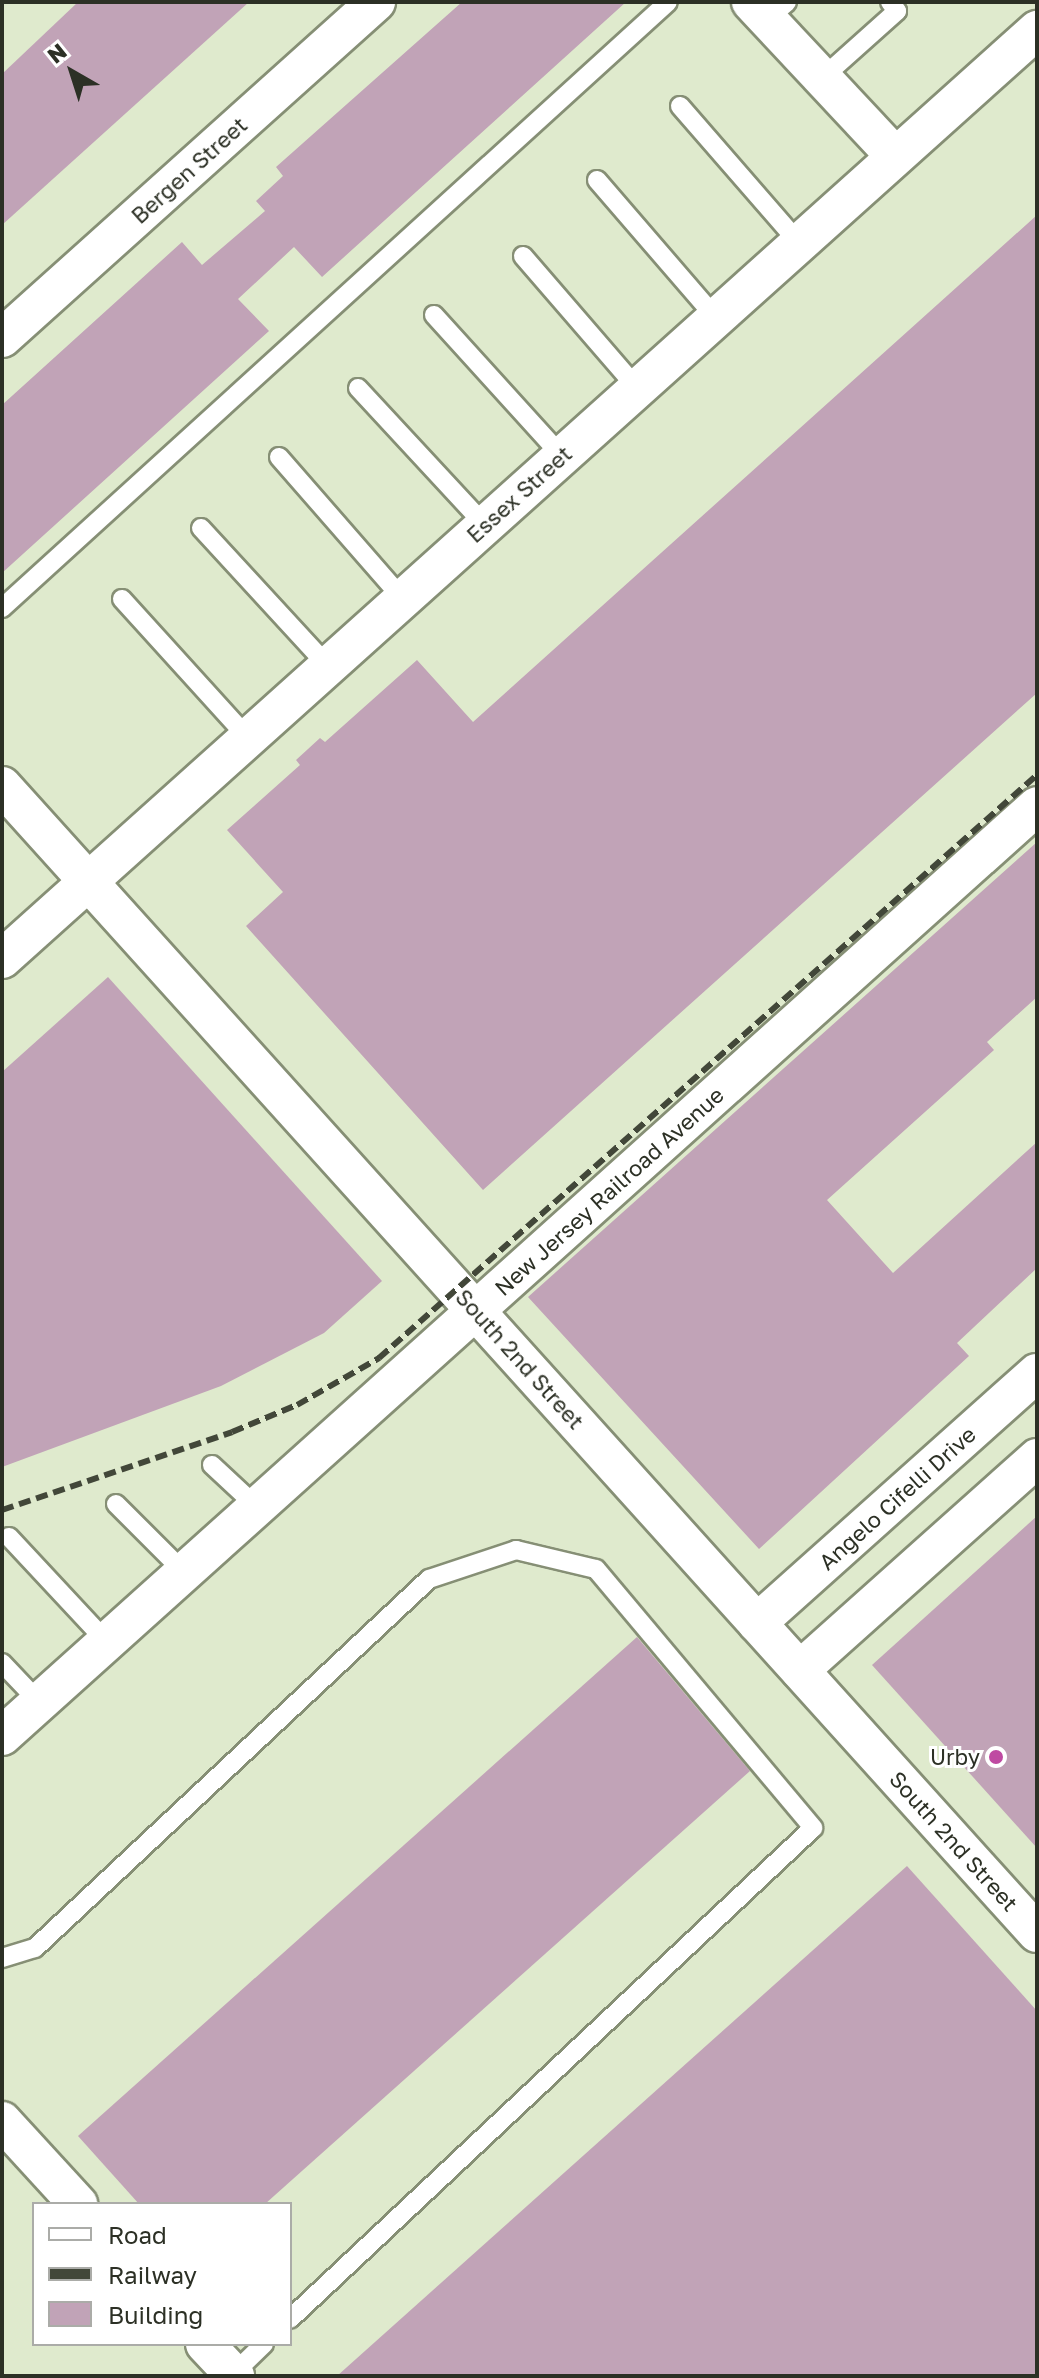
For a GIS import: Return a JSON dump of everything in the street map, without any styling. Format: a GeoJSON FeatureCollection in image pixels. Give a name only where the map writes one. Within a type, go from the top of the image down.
{"type":"FeatureCollection","features":[{"type":"Feature","properties":{"kind":"street","name":"Bergen Street"},"geometry":{"type":"LineString","coordinates":[[2,338],[376,2]]}},
{"type":"Feature","properties":{"kind":"street"},"geometry":{"type":"LineString","coordinates":[[768,8],[821,79],[895,156]]}},
{"type":"Feature","properties":{"kind":"street","name":"Essex Street"},"geometry":{"type":"LineString","coordinates":[[2,959],[1037,30]]}},
{"type":"Feature","properties":{"kind":"street","name":"South 2nd Street"},"geometry":{"type":"LineString","coordinates":[[2,786],[1037,1933]]}},
{"type":"Feature","properties":{"kind":"street","name":"New Jersey Railroad Avenue"},"geometry":{"type":"LineString","coordinates":[[2,1736],[1037,806]]}},
{"type":"Feature","properties":{"kind":"street","name":"Angelo Cifelli Drive"},"geometry":{"type":"LineString","coordinates":[[757,1623],[1037,1373]]}},
{"type":"Feature","properties":{"kind":"street"},"geometry":{"type":"LineString","coordinates":[[800,1670],[1037,1458]]}},
{"type":"Feature","properties":{"kind":"street"},"geometry":{"type":"LineString","coordinates":[[2,2121],[76,2202]]}},
{"type":"Feature","properties":{"kind":"street"},"geometry":{"type":"LineString","coordinates":[[207,2346],[234,2375]]}},
{"type":"Feature","properties":{"kind":"lane"},"geometry":{"type":"LineString","coordinates":[[2,608],[668,2]]}},
{"type":"Feature","properties":{"kind":"lane"},"geometry":{"type":"LineString","coordinates":[[821,79],[897,11],[890,2]]}},
{"type":"Feature","properties":{"kind":"lane"},"geometry":{"type":"LineString","coordinates":[[680,106],[799,243]]}},
{"type":"Feature","properties":{"kind":"lane"},"geometry":{"type":"LineString","coordinates":[[597,180],[716,318]]}},
{"type":"Feature","properties":{"kind":"lane"},"geometry":{"type":"LineString","coordinates":[[523,256],[637,388]]}},
{"type":"Feature","properties":{"kind":"lane"},"geometry":{"type":"LineString","coordinates":[[434,315],[562,456]]}},
{"type":"Feature","properties":{"kind":"lane"},"geometry":{"type":"LineString","coordinates":[[358,388],[485,525]]}},
{"type":"Feature","properties":{"kind":"lane"},"geometry":{"type":"LineString","coordinates":[[279,457],[403,599]]}},
{"type":"Feature","properties":{"kind":"lane"},"geometry":{"type":"LineString","coordinates":[[201,528],[328,666]]}},
{"type":"Feature","properties":{"kind":"lane"},"geometry":{"type":"LineString","coordinates":[[122,599],[248,738]]}},
{"type":"Feature","properties":{"kind":"lane"},"geometry":{"type":"LineString","coordinates":[[212,1465],[257,1507]]}},
{"type":"Feature","properties":{"kind":"lane"},"geometry":{"type":"LineString","coordinates":[[116,1504],[184,1572]]}},
{"type":"Feature","properties":{"kind":"lane"},"geometry":{"type":"LineString","coordinates":[[9,1537],[107,1642]]}},
{"type":"Feature","properties":{"kind":"lane"},"geometry":{"type":"LineString","coordinates":[[2,1958],[35,1948],[429,1579],[516,1550],[596,1569],[813,1828],[292,2317]]}},
{"type":"Feature","properties":{"kind":"lane"},"geometry":{"type":"LineString","coordinates":[[2,1663],[39,1702]]}},
{"type":"Feature","properties":{"kind":"lane"},"geometry":{"type":"LineString","coordinates":[[234,2375],[262,2346]]}},
{"type":"Feature","properties":{"kind":"building"},"geometry":{"type":"Polygon","coordinates":[[[78,2],[249,2],[2,225],[2,74],[78,2]]]}},
{"type":"Feature","properties":{"kind":"building"},"geometry":{"type":"Polygon","coordinates":[[[462,2],[626,2],[322,277],[294,247],[238,299],[269,331],[2,573],[2,405],[182,242],[202,265],[265,211],[256,201],[283,176],[276,167],[462,2]]]}},
{"type":"Feature","properties":{"kind":"building"},"geometry":{"type":"Polygon","coordinates":[[[1037,215],[1037,693],[483,1190],[246,926],[283,892],[227,830],[300,765],[296,760],[320,738],[325,742],[417,660],[473,722],[1037,215]]]}},
{"type":"Feature","properties":{"kind":"building"},"geometry":{"type":"Polygon","coordinates":[[[1037,842],[1037,997],[987,1042],[994,1050],[827,1200],[893,1273],[1037,1142],[1037,1268],[957,1343],[969,1356],[759,1549],[528,1297],[1037,842]]]}},
{"type":"Feature","properties":{"kind":"building"},"geometry":{"type":"Polygon","coordinates":[[[108,977],[382,1281],[324,1333],[221,1386],[2,1467],[2,1072],[108,977]]]}},
{"type":"Feature","properties":{"kind":"building","name":"Urby"},"geometry":{"type":"Polygon","coordinates":[[[1037,1516],[1037,1848],[872,1665],[1037,1516]]]}},
{"type":"Feature","properties":{"kind":"building"},"geometry":{"type":"Polygon","coordinates":[[[637,1637],[750,1771],[267,2202],[137,2202],[78,2136],[637,1637]]]}},
{"type":"Feature","properties":{"kind":"building"},"geometry":{"type":"Polygon","coordinates":[[[907,1866],[1037,2011],[1037,2376],[337,2376],[907,1866]]]}},
{"type":"Feature","properties":{"kind":"railway"},"geometry":{"type":"LineString","coordinates":[[2,1510],[232,1432],[297,1405],[379,1358],[1037,775]]}},
{"type":"Feature","properties":{"kind":"place","name":"Urby"},"geometry":{"type":"Point","coordinates":[996,1757]}}]}
